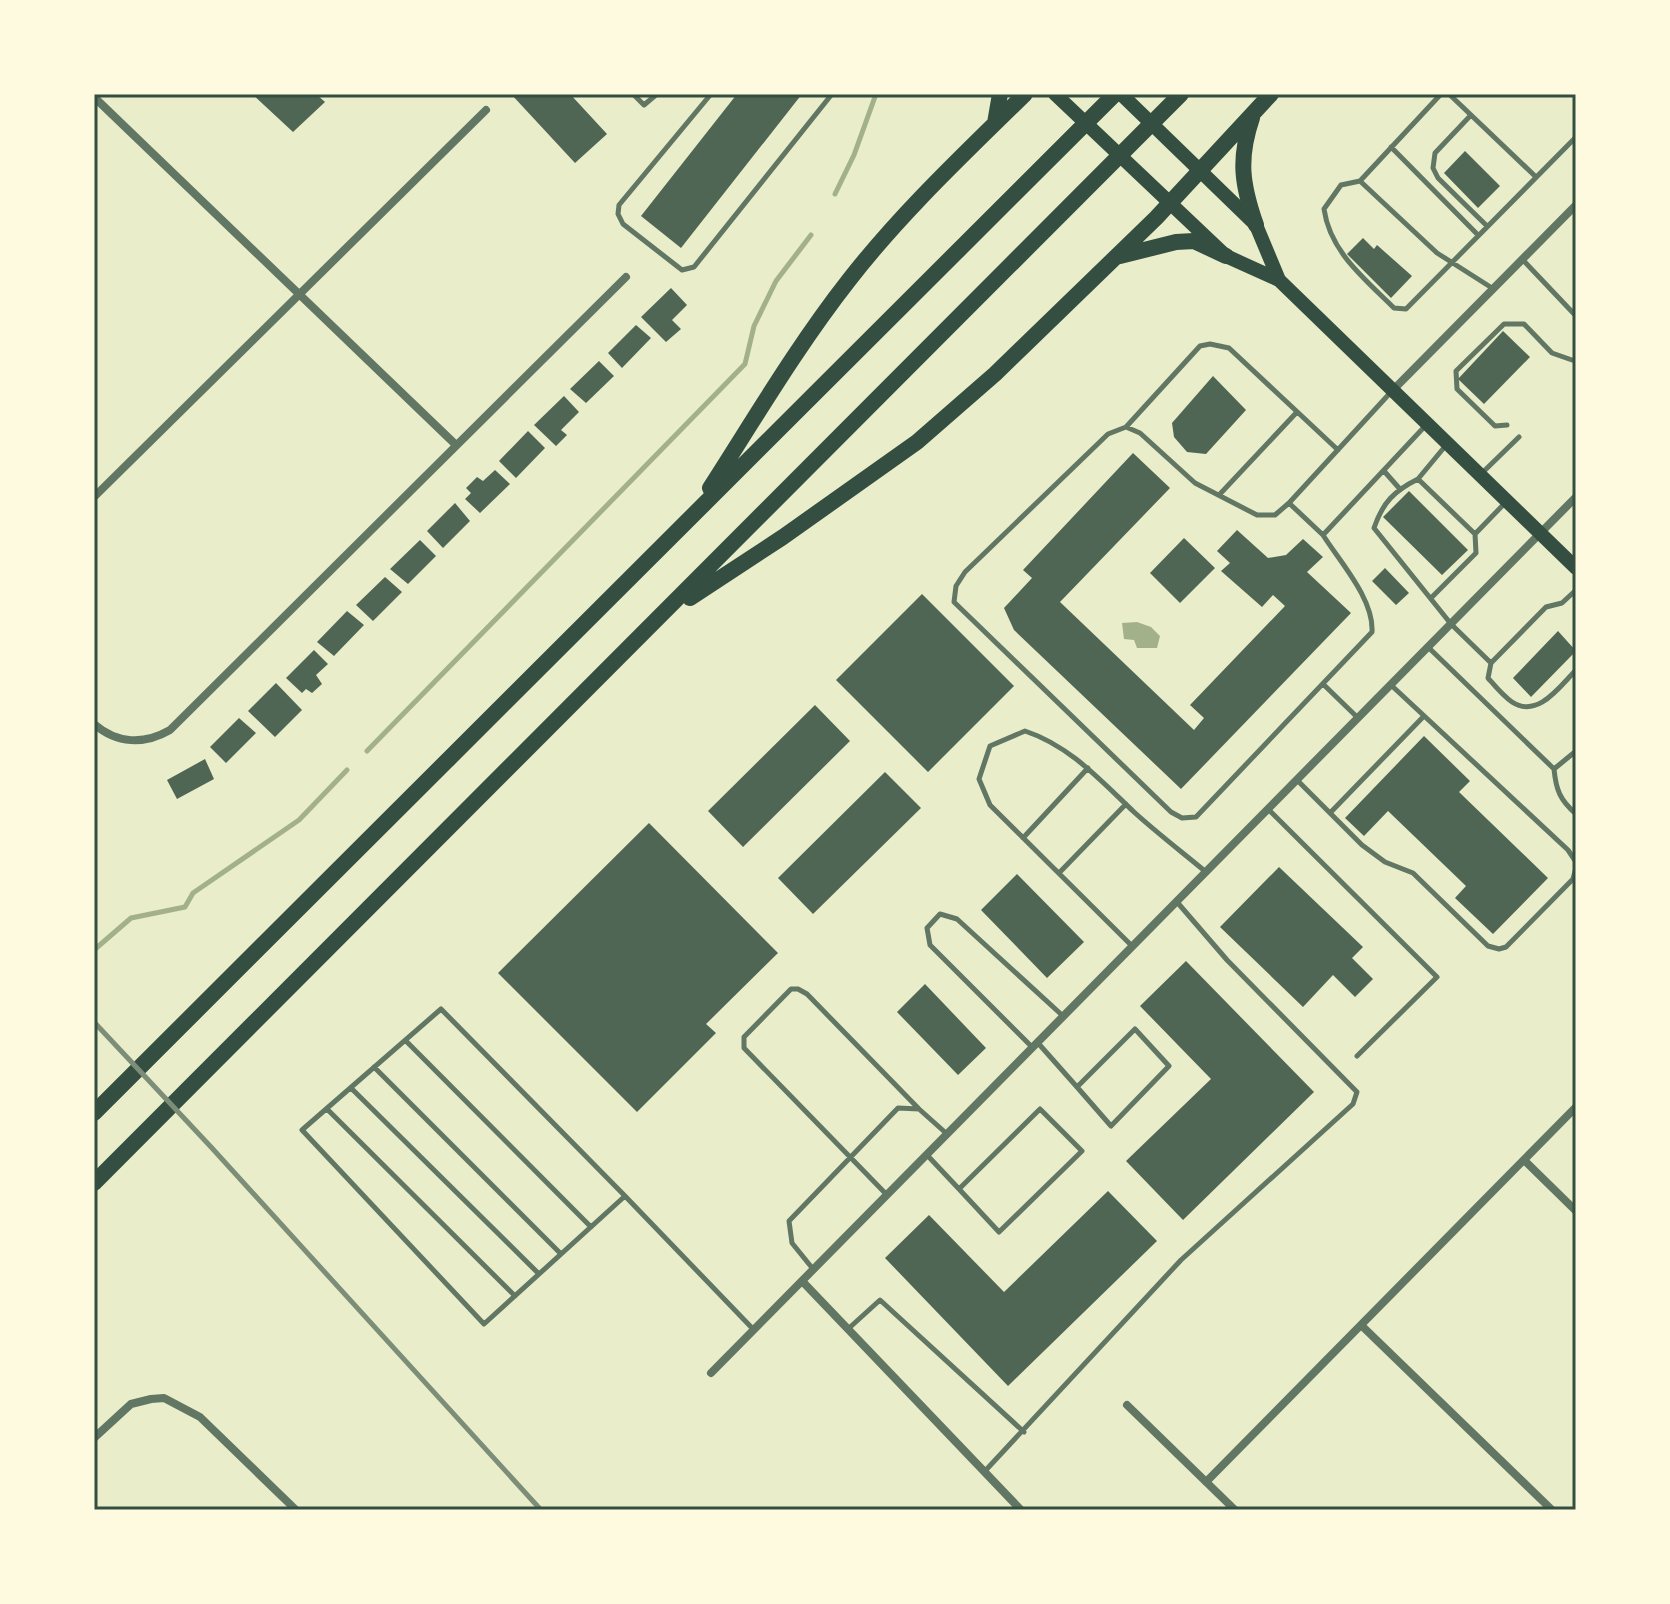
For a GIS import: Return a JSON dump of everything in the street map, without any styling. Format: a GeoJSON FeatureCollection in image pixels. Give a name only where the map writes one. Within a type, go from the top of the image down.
{"type":"FeatureCollection","features":[{"type":"Feature","properties":{"kind":"highway"},"geometry":{"type":"LineString","coordinates":[[995,123],[1000,94]]}},
{"type":"Feature","properties":{"kind":"highway"},"geometry":{"type":"LineString","coordinates":[[691,516],[849,280],[885,237],[1025,94]]}},
{"type":"Feature","properties":{"kind":"highway"},"geometry":{"type":"LineString","coordinates":[[94,1113],[1118,94]]}},
{"type":"Feature","properties":{"kind":"highway"},"geometry":{"type":"LineString","coordinates":[[94,1183],[1181,94]]}},
{"type":"Feature","properties":{"kind":"highway"},"geometry":{"type":"LineString","coordinates":[[662,616],[783,537],[917,442],[995,374],[1118,256],[1271,94]]}},
{"type":"Feature","properties":{"kind":"highway"},"geometry":{"type":"LineString","coordinates":[[1255,110],[1245,140],[1242,176],[1256,225]]}},
{"type":"Feature","properties":{"kind":"highway"},"geometry":{"type":"LineString","coordinates":[[1118,256],[1176,242],[1194,241],[1226,256]]}},
{"type":"Feature","properties":{"kind":"main road"},"geometry":{"type":"LineString","coordinates":[[1056,94],[1226,256],[1279,280],[1576,568]]}},
{"type":"Feature","properties":{"kind":"main road"},"geometry":{"type":"LineString","coordinates":[[1118,94],[1256,225],[1279,280]]}},
{"type":"Feature","properties":{"kind":"street"},"geometry":{"type":"LineString","coordinates":[[94,97],[455,444]]}},
{"type":"Feature","properties":{"kind":"street"},"geometry":{"type":"LineString","coordinates":[[94,497],[486,110]]}},
{"type":"Feature","properties":{"kind":"street"},"geometry":{"type":"LineString","coordinates":[[1393,390],[1576,205]]}},
{"type":"Feature","properties":{"kind":"street"},"geometry":{"type":"LineString","coordinates":[[94,724],[114,738],[139,741],[170,730],[626,277]]}},
{"type":"Feature","properties":{"kind":"street"},"geometry":{"type":"LineString","coordinates":[[711,1373],[1576,497]]}},
{"type":"Feature","properties":{"kind":"street"},"geometry":{"type":"LineString","coordinates":[[1206,1482],[1576,1107]]}},
{"type":"Feature","properties":{"kind":"street"},"geometry":{"type":"LineString","coordinates":[[1524,1160],[1576,1211]]}},
{"type":"Feature","properties":{"kind":"street"},"geometry":{"type":"LineString","coordinates":[[802,1281],[1021,1510]]}},
{"type":"Feature","properties":{"kind":"street"},"geometry":{"type":"LineString","coordinates":[[1361,1325],[1552,1510]]}},
{"type":"Feature","properties":{"kind":"street"},"geometry":{"type":"LineString","coordinates":[[94,1438],[131,1404],[164,1398],[200,1417],[296,1510]]}},
{"type":"Feature","properties":{"kind":"street"},"geometry":{"type":"LineString","coordinates":[[1127,1405],[1235,1510]]}},
{"type":"Feature","properties":{"kind":"lane"},"geometry":{"type":"LineString","coordinates":[[633,94],[644,105],[657,94]]}},
{"type":"Feature","properties":{"kind":"lane"},"geometry":{"type":"LineString","coordinates":[[711,94],[619,205],[618,214],[623,224],[682,270],[694,267],[832,94]]}},
{"type":"Feature","properties":{"kind":"lane"},"geometry":{"type":"LineString","coordinates":[[1441,94],[1360,181],[1341,185],[1324,209],[1325,220],[1342,257],[1394,308],[1406,309],[1575,139]]}},
{"type":"Feature","properties":{"kind":"lane"},"geometry":{"type":"LineString","coordinates":[[1449,94],[1536,177]]}},
{"type":"Feature","properties":{"kind":"lane"},"geometry":{"type":"LineString","coordinates":[[1471,115],[1435,153],[1433,168],[1438,178],[1487,226]]}},
{"type":"Feature","properties":{"kind":"lane"},"geometry":{"type":"LineString","coordinates":[[1391,147],[1478,235]]}},
{"type":"Feature","properties":{"kind":"lane"},"geometry":{"type":"LineString","coordinates":[[1360,181],[1437,253],[1492,288]]}},
{"type":"Feature","properties":{"kind":"lane"},"geometry":{"type":"LineString","coordinates":[[1522,259],[1576,316]]}},
{"type":"Feature","properties":{"kind":"lane"},"geometry":{"type":"LineString","coordinates":[[1507,425],[1495,426],[1457,389],[1456,371],[1504,324],[1524,324],[1552,353],[1572,360]]}},
{"type":"Feature","properties":{"kind":"lane"},"geometry":{"type":"LineString","coordinates":[[1289,503],[1323,535],[1368,604],[1373,618],[1372,632],[1196,817],[1182,818],[1171,812],[954,602],[956,586],[976,561],[1108,434],[1126,427],[1200,346],[1210,344],[1229,348],[1338,450]]}},
{"type":"Feature","properties":{"kind":"lane"},"geometry":{"type":"LineString","coordinates":[[1126,427],[1140,433],[1195,483],[1257,515],[1275,515],[1393,390]]}},
{"type":"Feature","properties":{"kind":"lane"},"geometry":{"type":"LineString","coordinates":[[1220,494],[1297,412]]}},
{"type":"Feature","properties":{"kind":"lane"},"geometry":{"type":"LineString","coordinates":[[1323,535],[1428,423]]}},
{"type":"Feature","properties":{"kind":"lane"},"geometry":{"type":"LineString","coordinates":[[1480,474],[1519,437]]}},
{"type":"Feature","properties":{"kind":"lane"},"geometry":{"type":"LineString","coordinates":[[1448,443],[1418,479],[1399,488],[1381,510],[1374,528],[1451,624],[1491,663]]}},
{"type":"Feature","properties":{"kind":"lane"},"geometry":{"type":"LineString","coordinates":[[1383,471],[1399,488]]}},
{"type":"Feature","properties":{"kind":"lane"},"geometry":{"type":"LineString","coordinates":[[1418,479],[1475,534],[1476,553],[1431,598]]}},
{"type":"Feature","properties":{"kind":"lane"},"geometry":{"type":"LineString","coordinates":[[1475,534],[1507,501]]}},
{"type":"Feature","properties":{"kind":"lane"},"geometry":{"type":"LineString","coordinates":[[1576,590],[1562,603],[1546,607],[1491,663],[1488,678],[1513,703],[1528,707],[1545,702],[1576,670]]}},
{"type":"Feature","properties":{"kind":"lane"},"geometry":{"type":"LineString","coordinates":[[1428,647],[1554,769],[1556,790],[1576,814]]}},
{"type":"Feature","properties":{"kind":"lane"},"geometry":{"type":"LineString","coordinates":[[1323,684],[1358,718]]}},
{"type":"Feature","properties":{"kind":"lane"},"geometry":{"type":"LineString","coordinates":[[1391,685],[1568,850],[1576,862]]}},
{"type":"Feature","properties":{"kind":"lane"},"geometry":{"type":"LineString","coordinates":[[1330,813],[1424,716]]}},
{"type":"Feature","properties":{"kind":"lane"},"geometry":{"type":"LineString","coordinates":[[1133,946],[990,805],[979,779],[990,746],[1025,731],[1048,739],[1088,768],[1206,872]]}},
{"type":"Feature","properties":{"kind":"lane"},"geometry":{"type":"LineString","coordinates":[[1554,769],[1576,751]]}},
{"type":"Feature","properties":{"kind":"lane"},"geometry":{"type":"LineString","coordinates":[[1023,838],[1088,768]]}},
{"type":"Feature","properties":{"kind":"lane"},"geometry":{"type":"LineString","coordinates":[[1297,780],[1362,845],[1385,862],[1413,873],[1488,946],[1506,947],[1573,879],[1576,868]]}},
{"type":"Feature","properties":{"kind":"lane"},"geometry":{"type":"LineString","coordinates":[[1059,873],[1126,804]]}},
{"type":"Feature","properties":{"kind":"lane"},"geometry":{"type":"LineString","coordinates":[[1268,809],[1437,977],[1357,1056]]}},
{"type":"Feature","properties":{"kind":"lane"},"geometry":{"type":"LineString","coordinates":[[985,1472],[1181,1260],[1353,1104],[1357,1092],[1227,960],[1177,902]]}},
{"type":"Feature","properties":{"kind":"lane"},"geometry":{"type":"LineString","coordinates":[[1064,1016],[957,919],[940,914],[927,928],[930,945],[1035,1045],[1111,1126],[1169,1066],[1135,1029],[1077,1087]]}},
{"type":"Feature","properties":{"kind":"lane"},"geometry":{"type":"LineString","coordinates":[[887,1195],[744,1048],[744,1037],[791,989],[807,994],[947,1134]]}},
{"type":"Feature","properties":{"kind":"lane"},"geometry":{"type":"LineString","coordinates":[[625,1196],[484,1324],[302,1130],[441,1009],[625,1196],[754,1330]]}},
{"type":"Feature","properties":{"kind":"lane"},"geometry":{"type":"LineString","coordinates":[[405,1040],[591,1227]]}},
{"type":"Feature","properties":{"kind":"lane"},"geometry":{"type":"LineString","coordinates":[[374,1067],[561,1254]]}},
{"type":"Feature","properties":{"kind":"lane"},"geometry":{"type":"LineString","coordinates":[[351,1088],[539,1274]]}},
{"type":"Feature","properties":{"kind":"lane"},"geometry":{"type":"LineString","coordinates":[[813,1270],[792,1243],[789,1221],[898,1108],[919,1109]]}},
{"type":"Feature","properties":{"kind":"lane"},"geometry":{"type":"LineString","coordinates":[[327,1109],[515,1296]]}},
{"type":"Feature","properties":{"kind":"lane"},"geometry":{"type":"LineString","coordinates":[[927,1155],[999,1232],[1082,1151],[1040,1109],[959,1189]]}},
{"type":"Feature","properties":{"kind":"lane"},"geometry":{"type":"LineString","coordinates":[[848,1329],[880,1300],[1024,1432]]}},
{"type":"Feature","properties":{"kind":"shaded area"},"geometry":{"type":"Polygon","coordinates":[[[1137,622],[1151,627],[1160,636],[1157,648],[1137,648],[1134,640],[1124,639],[1122,623],[1137,622]]]}},
{"type":"Feature","properties":{"kind":"building"},"geometry":{"type":"Polygon","coordinates":[[[252,94],[316,94],[325,102],[293,132],[252,94]]]}},
{"type":"Feature","properties":{"kind":"building"},"geometry":{"type":"Polygon","coordinates":[[[511,94],[570,94],[607,134],[575,163],[511,94]]]}},
{"type":"Feature","properties":{"kind":"building"},"geometry":{"type":"Polygon","coordinates":[[[737,94],[802,94],[681,248],[641,216],[737,94]]]}},
{"type":"Feature","properties":{"kind":"building"},"geometry":{"type":"Polygon","coordinates":[[[1465,151],[1500,186],[1478,208],[1444,173],[1465,151]]]}},
{"type":"Feature","properties":{"kind":"building"},"geometry":{"type":"Polygon","coordinates":[[[1363,238],[1374,249],[1377,245],[1412,276],[1391,298],[1347,254],[1363,238]]]}},
{"type":"Feature","properties":{"kind":"building"},"geometry":{"type":"Polygon","coordinates":[[[671,288],[687,305],[672,320],[681,329],[666,342],[641,317],[671,288]]]}},
{"type":"Feature","properties":{"kind":"building"},"geometry":{"type":"Polygon","coordinates":[[[636,325],[651,338],[622,368],[608,353],[636,325]]]}},
{"type":"Feature","properties":{"kind":"building"},"geometry":{"type":"Polygon","coordinates":[[[1503,331],[1530,357],[1484,404],[1458,379],[1503,331]]]}},
{"type":"Feature","properties":{"kind":"building"},"geometry":{"type":"Polygon","coordinates":[[[599,361],[614,376],[586,403],[570,389],[599,361]]]}},
{"type":"Feature","properties":{"kind":"building"},"geometry":{"type":"Polygon","coordinates":[[[1213,376],[1246,410],[1206,454],[1187,452],[1174,437],[1172,423],[1213,376]]]}},
{"type":"Feature","properties":{"kind":"building"},"geometry":{"type":"Polygon","coordinates":[[[564,396],[579,412],[561,430],[567,435],[556,446],[534,425],[564,396]]]}},
{"type":"Feature","properties":{"kind":"building"},"geometry":{"type":"Polygon","coordinates":[[[528,431],[545,448],[516,478],[499,461],[528,431]]]}},
{"type":"Feature","properties":{"kind":"building"},"geometry":{"type":"Polygon","coordinates":[[[1133,453],[1170,488],[1060,602],[1194,730],[1204,718],[1190,705],[1285,606],[1273,595],[1262,607],[1221,571],[1230,563],[1217,551],[1237,530],[1268,558],[1286,555],[1303,539],[1323,557],[1307,572],[1351,613],[1181,789],[1014,630],[1004,608],[1032,578],[1023,570],[1133,453]]]}},
{"type":"Feature","properties":{"kind":"building"},"geometry":{"type":"Polygon","coordinates":[[[495,470],[510,484],[480,513],[465,499],[471,493],[466,488],[477,477],[483,481],[495,470]]]}},
{"type":"Feature","properties":{"kind":"building"},"geometry":{"type":"Polygon","coordinates":[[[1409,491],[1468,550],[1442,575],[1383,517],[1409,491]]]}},
{"type":"Feature","properties":{"kind":"building"},"geometry":{"type":"Polygon","coordinates":[[[455,503],[470,521],[443,548],[427,531],[455,503]]]}},
{"type":"Feature","properties":{"kind":"building"},"geometry":{"type":"Polygon","coordinates":[[[1184,538],[1215,568],[1180,603],[1150,573],[1184,538]]]}},
{"type":"Feature","properties":{"kind":"building"},"geometry":{"type":"Polygon","coordinates":[[[420,540],[436,556],[408,584],[390,569],[420,540]]]}},
{"type":"Feature","properties":{"kind":"building"},"geometry":{"type":"Polygon","coordinates":[[[1385,568],[1409,593],[1396,605],[1372,581],[1385,568]]]}},
{"type":"Feature","properties":{"kind":"building"},"geometry":{"type":"Polygon","coordinates":[[[385,577],[402,592],[373,621],[356,605],[385,577]]]}},
{"type":"Feature","properties":{"kind":"building"},"geometry":{"type":"Polygon","coordinates":[[[922,594],[1014,686],[928,772],[836,680],[922,594]]]}},
{"type":"Feature","properties":{"kind":"building"},"geometry":{"type":"Polygon","coordinates":[[[347,611],[364,625],[334,656],[317,642],[347,611]]]}},
{"type":"Feature","properties":{"kind":"building"},"geometry":{"type":"Polygon","coordinates":[[[1558,631],[1576,651],[1531,697],[1513,678],[1558,631]]]}},
{"type":"Feature","properties":{"kind":"building"},"geometry":{"type":"Polygon","coordinates":[[[314,650],[328,664],[316,675],[322,684],[312,693],[306,689],[302,693],[286,678],[314,650]]]}},
{"type":"Feature","properties":{"kind":"building"},"geometry":{"type":"Polygon","coordinates":[[[276,683],[302,710],[275,737],[248,711],[276,683]]]}},
{"type":"Feature","properties":{"kind":"building"},"geometry":{"type":"Polygon","coordinates":[[[815,705],[850,741],[743,847],[708,811],[815,705]]]}},
{"type":"Feature","properties":{"kind":"building"},"geometry":{"type":"Polygon","coordinates":[[[239,718],[256,733],[226,763],[210,747],[239,718]]]}},
{"type":"Feature","properties":{"kind":"building"},"geometry":{"type":"Polygon","coordinates":[[[1424,736],[1470,781],[1459,792],[1548,878],[1493,934],[1455,898],[1466,886],[1388,811],[1364,836],[1345,818],[1424,736]]]}},
{"type":"Feature","properties":{"kind":"building"},"geometry":{"type":"Polygon","coordinates":[[[205,759],[214,779],[177,799],[167,780],[205,759]]]}},
{"type":"Feature","properties":{"kind":"building"},"geometry":{"type":"Polygon","coordinates":[[[885,772],[921,808],[813,914],[778,878],[885,772]]]}},
{"type":"Feature","properties":{"kind":"building"},"geometry":{"type":"Polygon","coordinates":[[[649,823],[778,953],[706,1024],[716,1033],[637,1112],[498,973],[649,823]]]}},
{"type":"Feature","properties":{"kind":"building"},"geometry":{"type":"Polygon","coordinates":[[[1279,867],[1363,947],[1352,958],[1373,979],[1355,997],[1333,975],[1303,1007],[1220,927],[1279,867]]]}},
{"type":"Feature","properties":{"kind":"building"},"geometry":{"type":"Polygon","coordinates":[[[1017,874],[1084,942],[1047,978],[981,910],[1017,874]]]}},
{"type":"Feature","properties":{"kind":"building"},"geometry":{"type":"Polygon","coordinates":[[[1186,961],[1314,1092],[1183,1220],[1126,1161],[1211,1079],[1140,1006],[1186,961]]]}},
{"type":"Feature","properties":{"kind":"building"},"geometry":{"type":"Polygon","coordinates":[[[925,984],[986,1048],[958,1075],[897,1012],[925,984]]]}},
{"type":"Feature","properties":{"kind":"building"},"geometry":{"type":"Polygon","coordinates":[[[1108,1191],[1157,1241],[1008,1386],[885,1258],[929,1215],[1004,1292],[1108,1191]]]}},
{"type":"Feature","properties":{"kind":"waterway"},"geometry":{"type":"LineString","coordinates":[[835,194],[854,155],[876,94]]}},
{"type":"Feature","properties":{"kind":"waterway"},"geometry":{"type":"LineString","coordinates":[[367,751],[745,364],[754,326],[776,281],[811,235]]}},
{"type":"Feature","properties":{"kind":"waterway"},"geometry":{"type":"LineString","coordinates":[[94,950],[131,918],[185,907],[193,893],[299,820],[347,770]]}},
{"type":"Feature","properties":{"kind":"railway"},"geometry":{"type":"LineString","coordinates":[[94,1022],[541,1510]]}}]}
